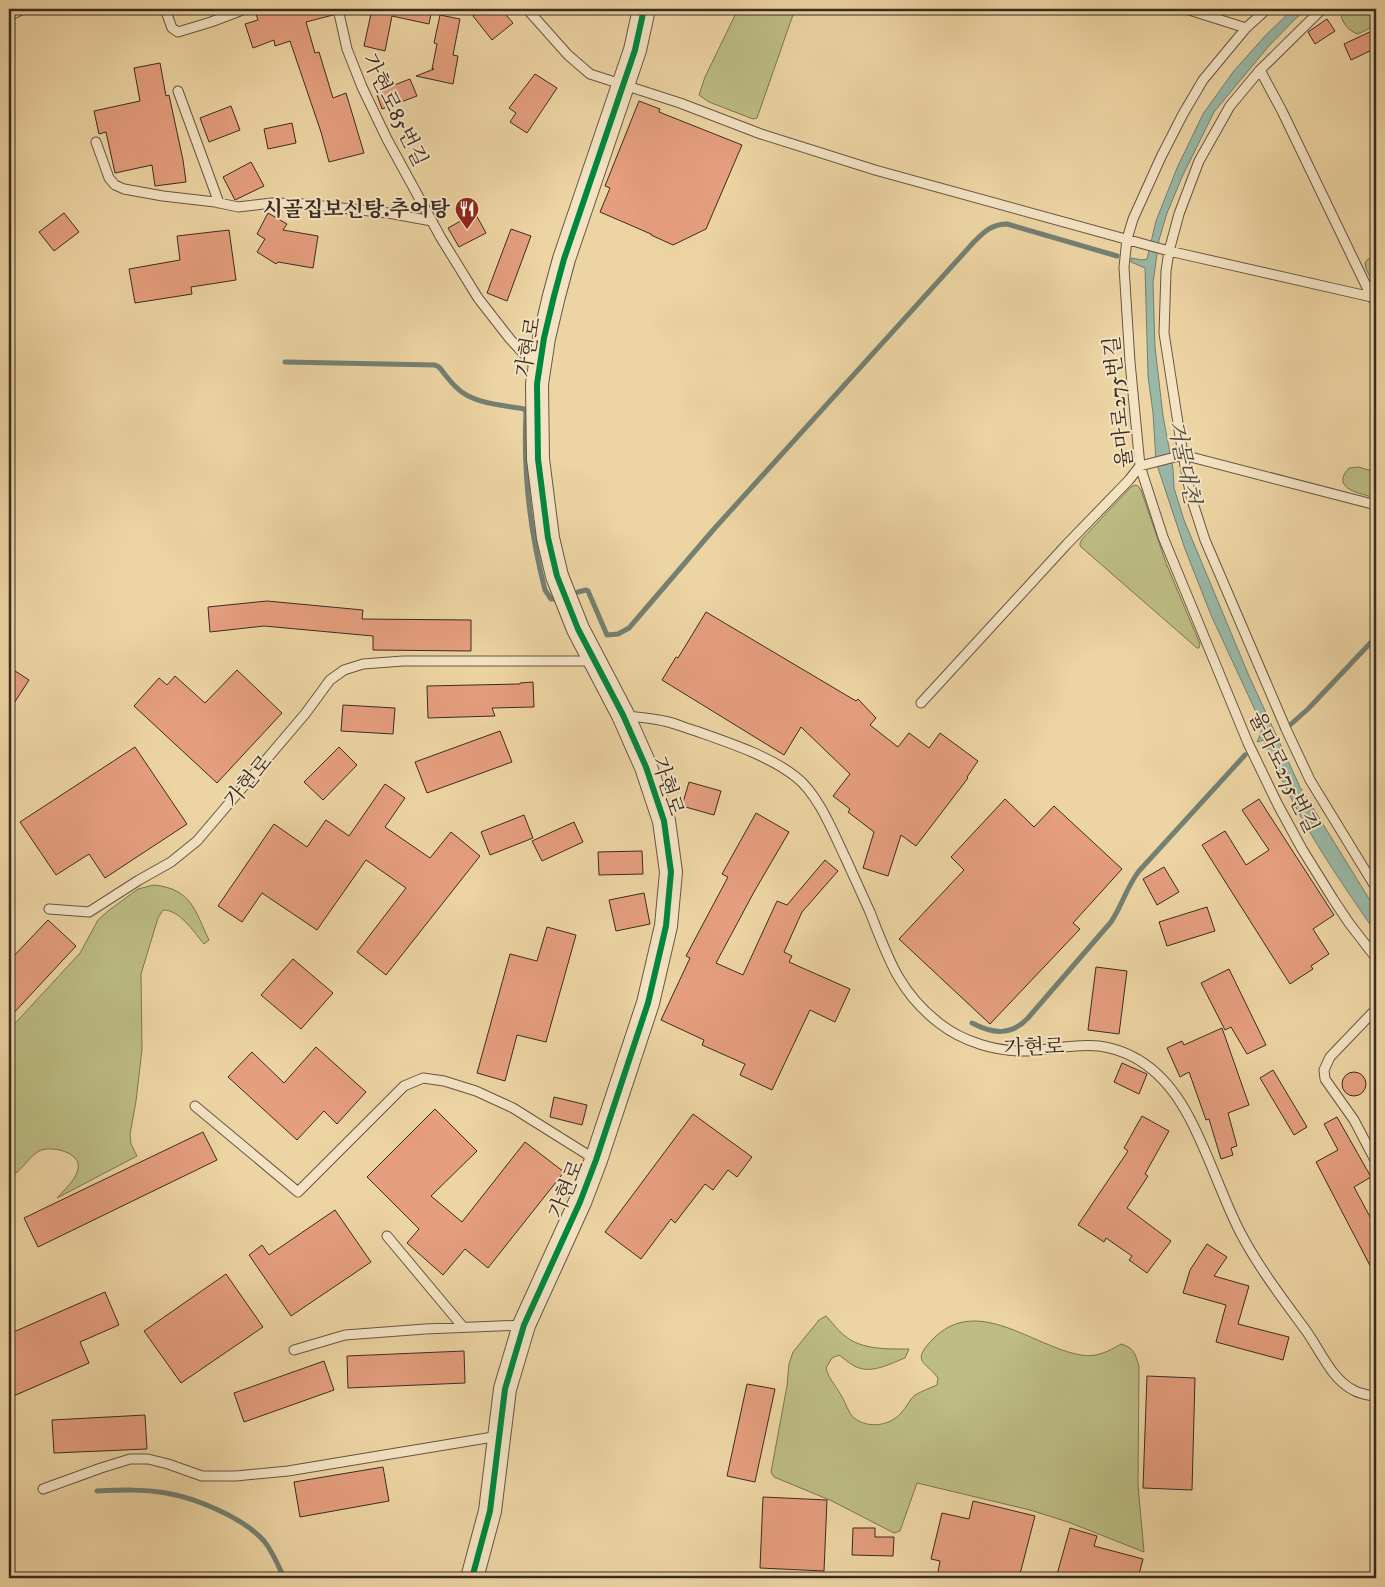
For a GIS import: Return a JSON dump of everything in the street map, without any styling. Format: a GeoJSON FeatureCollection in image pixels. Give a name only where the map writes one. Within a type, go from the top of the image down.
{"type":"FeatureCollection","features":[{"type":"Feature","properties":{"kind":"street","name":"가현로"},"geometry":{"type":"LineString","coordinates":[[472,1578],[490,1511],[505,1389],[524,1325],[580,1202],[596,1160],[648,1002],[666,926],[671,872],[664,821],[646,767],[623,715],[578,629],[560,585],[548,538],[538,459],[537,384],[544,338],[562,268],[635,50],[644,9]]}},
{"type":"Feature","properties":{"kind":"lane"},"geometry":{"type":"LineString","coordinates":[[9,16],[23,9]]}},
{"type":"Feature","properties":{"kind":"lane"},"geometry":{"type":"LineString","coordinates":[[165,9],[172,28],[178,32],[246,9]]}},
{"type":"Feature","properties":{"kind":"lane","name":"가현로85번길"},"geometry":{"type":"LineString","coordinates":[[338,9],[347,49],[362,87],[391,147],[432,221],[478,298],[510,339],[539,370]]}},
{"type":"Feature","properties":{"kind":"lane"},"geometry":{"type":"LineString","coordinates":[[527,9],[568,55],[590,74],[680,103],[761,134],[875,170],[1169,251],[1374,298]]}},
{"type":"Feature","properties":{"kind":"lane"},"geometry":{"type":"LineString","coordinates":[[1186,9],[1246,28]]}},
{"type":"Feature","properties":{"kind":"lane","name":"율마로275번길"},"geometry":{"type":"LineString","coordinates":[[1266,9],[1246,28],[1203,80],[1183,114],[1133,219],[1127,239],[1124,277],[1140,466],[1167,546],[1248,743],[1302,849],[1349,923],[1376,958]]}},
{"type":"Feature","properties":{"kind":"lane"},"geometry":{"type":"LineString","coordinates":[[1322,9],[1260,70],[1230,106],[1198,161],[1179,214],[1169,251],[1166,271],[1164,333],[1182,454],[1191,497],[1205,540],[1286,729],[1310,780],[1376,888]]}},
{"type":"Feature","properties":{"kind":"lane"},"geometry":{"type":"LineString","coordinates":[[1260,70],[1374,298]]}},
{"type":"Feature","properties":{"kind":"lane"},"geometry":{"type":"LineString","coordinates":[[178,91],[219,203]]}},
{"type":"Feature","properties":{"kind":"lane"},"geometry":{"type":"LineString","coordinates":[[96,142],[109,178],[115,185],[124,189],[238,207],[272,203],[304,204],[432,221]]}},
{"type":"Feature","properties":{"kind":"lane"},"geometry":{"type":"LineString","coordinates":[[920,703],[1140,466],[1182,454],[1376,505]]}},
{"type":"Feature","properties":{"kind":"lane","name":"가현로"},"geometry":{"type":"LineString","coordinates":[[49,909],[89,912],[171,862],[197,841],[305,714],[330,680],[344,670],[363,664],[403,661],[595,661]]}},
{"type":"Feature","properties":{"kind":"lane","name":"가현로"},"geometry":{"type":"LineString","coordinates":[[623,715],[666,721],[705,734],[757,754],[797,778],[812,796],[827,820],[866,903],[888,958],[902,985],[918,1005],[942,1026],[966,1039],[994,1049],[1027,1051],[1065,1046],[1099,1046],[1127,1054],[1146,1064],[1160,1076],[1190,1119],[1241,1234],[1269,1281],[1336,1376],[1346,1386],[1357,1392],[1376,1397]]}},
{"type":"Feature","properties":{"kind":"lane"},"geometry":{"type":"LineString","coordinates":[[1376,1009],[1330,1057],[1324,1070],[1325,1079],[1354,1120],[1376,1162]]}},
{"type":"Feature","properties":{"kind":"lane"},"geometry":{"type":"LineString","coordinates":[[194,1106],[298,1192],[404,1086],[423,1078],[444,1081],[476,1091],[513,1108],[596,1160]]}},
{"type":"Feature","properties":{"kind":"lane"},"geometry":{"type":"LineString","coordinates":[[387,1236],[463,1327]]}},
{"type":"Feature","properties":{"kind":"lane"},"geometry":{"type":"LineString","coordinates":[[294,1350],[345,1336],[463,1327],[524,1325]]}},
{"type":"Feature","properties":{"kind":"lane"},"geometry":{"type":"LineString","coordinates":[[44,1489],[130,1459],[148,1459],[202,1476],[236,1476],[298,1469],[499,1436]]}},
{"type":"Feature","properties":{"kind":"green space"},"geometry":{"type":"Polygon","coordinates":[[[738,9],[795,9],[757,118],[753,119],[709,102],[699,95],[705,77],[738,9]]]}},
{"type":"Feature","properties":{"kind":"green space"},"geometry":{"type":"Polygon","coordinates":[[[1341,9],[1376,9],[1376,25],[1358,34],[1354,33],[1343,21],[1341,9]]]}},
{"type":"Feature","properties":{"kind":"green space"},"geometry":{"type":"Polygon","coordinates":[[[1376,256],[1376,288],[1366,269],[1365,263],[1368,259],[1376,256]]]}},
{"type":"Feature","properties":{"kind":"green space"},"geometry":{"type":"Polygon","coordinates":[[[1358,467],[1376,472],[1376,498],[1356,492],[1345,486],[1343,481],[1344,475],[1349,468],[1358,467]]]}},
{"type":"Feature","properties":{"kind":"green space"},"geometry":{"type":"Polygon","coordinates":[[[1135,485],[1141,490],[1166,563],[1200,644],[1199,648],[1080,546],[1082,539],[1135,485]]]}},
{"type":"Feature","properties":{"kind":"green space"},"geometry":{"type":"Polygon","coordinates":[[[154,885],[177,891],[190,903],[209,940],[204,944],[186,922],[175,913],[163,910],[158,918],[141,974],[142,1049],[130,1134],[131,1144],[137,1156],[57,1198],[72,1181],[78,1169],[78,1163],[75,1158],[64,1151],[44,1149],[39,1151],[14,1175],[9,1177],[9,1030],[80,953],[98,920],[138,889],[154,885]]]}},
{"type":"Feature","properties":{"kind":"green space"},"geometry":{"type":"Polygon","coordinates":[[[826,1316],[842,1334],[859,1344],[876,1348],[909,1349],[905,1358],[877,1368],[859,1368],[839,1355],[832,1358],[826,1368],[852,1416],[863,1423],[877,1425],[896,1418],[915,1395],[937,1385],[938,1378],[922,1361],[922,1353],[932,1340],[949,1327],[967,1321],[986,1322],[1005,1327],[1063,1350],[1087,1356],[1097,1355],[1121,1344],[1129,1347],[1135,1354],[1139,1366],[1138,1484],[1144,1552],[1068,1522],[1030,1510],[917,1483],[900,1531],[894,1533],[832,1501],[774,1477],[771,1472],[787,1386],[789,1364],[793,1352],[819,1320],[826,1316]]]}},
{"type":"Feature","properties":{"kind":"shaded area"},"geometry":{"type":"Polygon","coordinates":[[[1293,9],[1308,9],[1296,18],[1268,47],[1214,112],[1182,177],[1167,213],[1159,240],[1153,283],[1155,347],[1163,416],[1173,469],[1174,488],[1184,520],[1249,676],[1300,787],[1376,910],[1376,933],[1303,821],[1280,777],[1264,740],[1257,742],[1262,725],[1211,615],[1185,549],[1156,462],[1153,413],[1148,376],[1145,268],[1131,262],[1131,258],[1147,259],[1156,221],[1177,168],[1203,114],[1233,72],[1265,36],[1293,9]]]}},
{"type":"Feature","properties":{"kind":"building"},"geometry":{"type":"Polygon","coordinates":[[[273,9],[332,9],[333,15],[306,22],[315,53],[319,52],[333,98],[346,93],[364,153],[329,162],[321,132],[290,41],[275,46],[274,40],[253,48],[245,24],[258,20],[256,14],[273,9]]]}},
{"type":"Feature","properties":{"kind":"building"},"geometry":{"type":"Polygon","coordinates":[[[372,9],[432,9],[429,24],[392,16],[385,51],[364,46],[372,9]]]}},
{"type":"Feature","properties":{"kind":"building"},"geometry":{"type":"Polygon","coordinates":[[[482,9],[501,9],[513,23],[492,40],[473,16],[482,9]]]}},
{"type":"Feature","properties":{"kind":"building"},"geometry":{"type":"Polygon","coordinates":[[[440,15],[460,19],[453,55],[458,56],[453,84],[416,76],[434,69],[432,69],[437,44],[434,43],[440,15]]]}},
{"type":"Feature","properties":{"kind":"building"},"geometry":{"type":"Polygon","coordinates":[[[1327,19],[1335,31],[1315,44],[1308,32],[1327,19]]]}},
{"type":"Feature","properties":{"kind":"building"},"geometry":{"type":"Polygon","coordinates":[[[1376,29],[1376,48],[1351,60],[1344,44],[1376,29]]]}},
{"type":"Feature","properties":{"kind":"building"},"geometry":{"type":"Polygon","coordinates":[[[160,63],[166,96],[169,95],[186,182],[155,186],[152,165],[115,173],[106,132],[99,134],[94,111],[140,101],[134,68],[160,63]]]}},
{"type":"Feature","properties":{"kind":"building"},"geometry":{"type":"Polygon","coordinates":[[[535,74],[557,88],[527,133],[510,122],[516,113],[509,108],[535,74]]]}},
{"type":"Feature","properties":{"kind":"building"},"geometry":{"type":"Polygon","coordinates":[[[410,79],[417,96],[382,109],[376,92],[410,79]]]}},
{"type":"Feature","properties":{"kind":"building"},"geometry":{"type":"Polygon","coordinates":[[[639,101],[660,109],[659,112],[742,145],[706,229],[673,245],[600,212],[610,188],[605,186],[639,101]]]}},
{"type":"Feature","properties":{"kind":"building"},"geometry":{"type":"Polygon","coordinates":[[[231,106],[240,130],[209,142],[200,118],[231,106]]]}},
{"type":"Feature","properties":{"kind":"building"},"geometry":{"type":"Polygon","coordinates":[[[292,123],[296,143],[268,149],[264,129],[292,123]]]}},
{"type":"Feature","properties":{"kind":"building"},"geometry":{"type":"Polygon","coordinates":[[[251,162],[264,186],[235,200],[223,177],[251,162]]]}},
{"type":"Feature","properties":{"kind":"building"},"geometry":{"type":"Polygon","coordinates":[[[64,213],[79,232],[54,251],[39,232],[64,213]]]}},
{"type":"Feature","properties":{"kind":"building"},"geometry":{"type":"Polygon","coordinates":[[[268,213],[287,224],[283,230],[318,236],[313,268],[278,262],[276,264],[257,252],[265,239],[257,234],[268,213]]]}},
{"type":"Feature","properties":{"kind":"building","name":"시골집보신탕.추어탕"},"geometry":{"type":"Polygon","coordinates":[[[475,213],[486,233],[459,247],[448,228],[475,213]]]}},
{"type":"Feature","properties":{"kind":"building"},"geometry":{"type":"Polygon","coordinates":[[[511,229],[531,236],[507,301],[487,293],[511,229]]]}},
{"type":"Feature","properties":{"kind":"building"},"geometry":{"type":"Polygon","coordinates":[[[229,230],[236,280],[191,287],[192,294],[135,303],[129,269],[180,260],[177,236],[229,230]]]}},
{"type":"Feature","properties":{"kind":"building"},"geometry":{"type":"Polygon","coordinates":[[[267,601],[363,610],[362,619],[471,620],[471,651],[373,650],[373,636],[264,626],[210,632],[208,607],[267,601]]]}},
{"type":"Feature","properties":{"kind":"building"},"geometry":{"type":"Polygon","coordinates":[[[706,612],[856,701],[858,699],[876,718],[870,725],[898,747],[909,733],[929,748],[940,733],[978,761],[968,778],[916,846],[901,835],[888,876],[863,868],[874,832],[848,812],[850,809],[833,796],[850,774],[801,727],[784,755],[662,680],[706,612]]]}},
{"type":"Feature","properties":{"kind":"building"},"geometry":{"type":"Polygon","coordinates":[[[9,667],[29,680],[9,711],[9,667]]]}},
{"type":"Feature","properties":{"kind":"building"},"geometry":{"type":"Polygon","coordinates":[[[237,670],[282,713],[217,783],[134,706],[159,678],[167,685],[175,676],[205,703],[237,670]]]}},
{"type":"Feature","properties":{"kind":"building"},"geometry":{"type":"Polygon","coordinates":[[[533,682],[534,707],[492,708],[495,716],[428,718],[427,686],[520,684],[533,682]]]}},
{"type":"Feature","properties":{"kind":"building"},"geometry":{"type":"Polygon","coordinates":[[[343,705],[395,708],[393,734],[341,731],[343,705]]]}},
{"type":"Feature","properties":{"kind":"building"},"geometry":{"type":"Polygon","coordinates":[[[500,731],[512,762],[427,793],[415,762],[500,731]]]}},
{"type":"Feature","properties":{"kind":"building"},"geometry":{"type":"Polygon","coordinates":[[[135,747],[187,824],[105,878],[89,854],[56,875],[20,822],[135,747]]]}},
{"type":"Feature","properties":{"kind":"building"},"geometry":{"type":"Polygon","coordinates":[[[339,747],[357,765],[323,800],[304,782],[339,747]]]}},
{"type":"Feature","properties":{"kind":"building"},"geometry":{"type":"Polygon","coordinates":[[[689,782],[721,791],[714,815],[682,806],[689,782]]]}},
{"type":"Feature","properties":{"kind":"building"},"geometry":{"type":"Polygon","coordinates":[[[385,784],[405,798],[385,827],[430,858],[451,832],[480,856],[386,975],[357,952],[406,888],[366,860],[317,930],[262,893],[242,922],[218,906],[274,824],[307,847],[326,820],[349,836],[385,784]]]}},
{"type":"Feature","properties":{"kind":"building"},"geometry":{"type":"Polygon","coordinates":[[[1005,799],[1034,827],[1054,806],[1122,869],[1073,923],[1080,929],[990,1024],[899,939],[964,870],[951,857],[1005,799]]]}},
{"type":"Feature","properties":{"kind":"building"},"geometry":{"type":"Polygon","coordinates":[[[1259,799],[1334,915],[1313,929],[1329,954],[1311,966],[1313,969],[1290,984],[1202,845],[1225,831],[1246,865],[1269,850],[1242,810],[1259,799]]]}},
{"type":"Feature","properties":{"kind":"building"},"geometry":{"type":"Polygon","coordinates":[[[756,813],[789,832],[716,963],[743,975],[777,901],[787,905],[825,860],[838,871],[802,912],[784,952],[792,956],[789,962],[850,989],[835,1022],[810,1010],[772,1090],[740,1075],[745,1064],[702,1045],[704,1040],[661,1020],[690,958],[686,956],[728,877],[722,874],[756,813]]]}},
{"type":"Feature","properties":{"kind":"building"},"geometry":{"type":"Polygon","coordinates":[[[524,815],[533,838],[490,855],[481,832],[524,815]]]}},
{"type":"Feature","properties":{"kind":"building"},"geometry":{"type":"Polygon","coordinates":[[[574,822],[583,842],[542,861],[532,841],[574,822]]]}},
{"type":"Feature","properties":{"kind":"building"},"geometry":{"type":"Polygon","coordinates":[[[642,851],[643,874],[599,875],[598,852],[642,851]]]}},
{"type":"Feature","properties":{"kind":"building"},"geometry":{"type":"Polygon","coordinates":[[[1164,867],[1179,892],[1157,905],[1143,879],[1164,867]]]}},
{"type":"Feature","properties":{"kind":"building"},"geometry":{"type":"Polygon","coordinates":[[[644,893],[650,924],[616,931],[609,900],[644,893]]]}},
{"type":"Feature","properties":{"kind":"building"},"geometry":{"type":"Polygon","coordinates":[[[1207,907],[1215,931],[1167,946],[1159,922],[1207,907]]]}},
{"type":"Feature","properties":{"kind":"building"},"geometry":{"type":"Polygon","coordinates":[[[48,920],[76,946],[9,1018],[9,961],[48,920]]]}},
{"type":"Feature","properties":{"kind":"building"},"geometry":{"type":"Polygon","coordinates":[[[547,927],[576,935],[546,1042],[517,1035],[505,1081],[477,1073],[510,954],[537,961],[547,927]]]}},
{"type":"Feature","properties":{"kind":"building"},"geometry":{"type":"Polygon","coordinates":[[[293,959],[333,993],[301,1029],[261,995],[293,959]]]}},
{"type":"Feature","properties":{"kind":"building"},"geometry":{"type":"Polygon","coordinates":[[[1096,967],[1127,971],[1119,1034],[1088,1030],[1096,967]]]}},
{"type":"Feature","properties":{"kind":"building"},"geometry":{"type":"Polygon","coordinates":[[[1229,969],[1266,1045],[1247,1054],[1231,1027],[1225,1030],[1201,983],[1229,969]]]}},
{"type":"Feature","properties":{"kind":"building"},"geometry":{"type":"Polygon","coordinates":[[[1222,1028],[1249,1105],[1228,1113],[1237,1146],[1231,1148],[1233,1155],[1221,1159],[1209,1119],[1206,1120],[1189,1072],[1180,1077],[1167,1048],[1182,1041],[1184,1045],[1222,1028]]]}},
{"type":"Feature","properties":{"kind":"building"},"geometry":{"type":"Polygon","coordinates":[[[316,1047],[366,1092],[337,1124],[324,1111],[297,1140],[228,1077],[252,1052],[284,1083],[316,1047]]]}},
{"type":"Feature","properties":{"kind":"building"},"geometry":{"type":"Polygon","coordinates":[[[1122,1063],[1147,1074],[1139,1094],[1114,1082],[1122,1063]]]}},
{"type":"Feature","properties":{"kind":"building"},"geometry":{"type":"Polygon","coordinates":[[[1273,1070],[1307,1127],[1294,1135],[1260,1078],[1273,1070]]]}},
{"type":"Feature","properties":{"kind":"building"},"geometry":{"type":"Polygon","coordinates":[[[1354,1072],[1362,1076],[1366,1084],[1362,1092],[1354,1096],[1346,1092],[1342,1084],[1346,1076],[1354,1072]]]}},
{"type":"Feature","properties":{"kind":"building"},"geometry":{"type":"Polygon","coordinates":[[[554,1097],[587,1105],[582,1125],[550,1117],[554,1097]]]}},
{"type":"Feature","properties":{"kind":"building"},"geometry":{"type":"Polygon","coordinates":[[[435,1109],[477,1151],[431,1196],[462,1222],[525,1142],[564,1172],[488,1268],[465,1249],[443,1275],[407,1243],[419,1229],[367,1177],[435,1109]]]}},
{"type":"Feature","properties":{"kind":"building"},"geometry":{"type":"Polygon","coordinates":[[[693,1114],[752,1157],[737,1177],[728,1170],[713,1190],[705,1184],[675,1223],[671,1219],[641,1259],[605,1232],[693,1114]]]}},
{"type":"Feature","properties":{"kind":"building"},"geometry":{"type":"Polygon","coordinates":[[[1142,1116],[1169,1131],[1145,1174],[1148,1176],[1127,1208],[1171,1241],[1147,1273],[1129,1260],[1132,1256],[1106,1238],[1104,1242],[1078,1225],[1128,1151],[1124,1148],[1142,1116]]]}},
{"type":"Feature","properties":{"kind":"building"},"geometry":{"type":"Polygon","coordinates":[[[1337,1117],[1371,1177],[1354,1187],[1376,1228],[1376,1277],[1316,1162],[1338,1150],[1324,1124],[1337,1117]]]}},
{"type":"Feature","properties":{"kind":"building"},"geometry":{"type":"Polygon","coordinates":[[[203,1132],[217,1160],[38,1247],[24,1218],[203,1132]]]}},
{"type":"Feature","properties":{"kind":"building"},"geometry":{"type":"Polygon","coordinates":[[[335,1210],[371,1262],[291,1316],[249,1255],[262,1245],[269,1255],[335,1210]]]}},
{"type":"Feature","properties":{"kind":"building"},"geometry":{"type":"Polygon","coordinates":[[[1207,1244],[1227,1257],[1214,1276],[1249,1286],[1238,1324],[1289,1337],[1283,1360],[1216,1342],[1226,1305],[1183,1293],[1190,1270],[1207,1244]]]}},
{"type":"Feature","properties":{"kind":"building"},"geometry":{"type":"Polygon","coordinates":[[[226,1274],[263,1327],[181,1383],[144,1331],[226,1274]]]}},
{"type":"Feature","properties":{"kind":"building"},"geometry":{"type":"Polygon","coordinates":[[[105,1292],[119,1325],[80,1342],[89,1363],[9,1398],[9,1334],[105,1292]]]}},
{"type":"Feature","properties":{"kind":"building"},"geometry":{"type":"Polygon","coordinates":[[[464,1351],[465,1383],[348,1388],[347,1356],[464,1351]]]}},
{"type":"Feature","properties":{"kind":"building"},"geometry":{"type":"Polygon","coordinates":[[[324,1361],[334,1390],[244,1422],[234,1393],[324,1361]]]}},
{"type":"Feature","properties":{"kind":"building"},"geometry":{"type":"Polygon","coordinates":[[[1147,1376],[1195,1378],[1192,1490],[1143,1488],[1147,1376]]]}},
{"type":"Feature","properties":{"kind":"building"},"geometry":{"type":"Polygon","coordinates":[[[747,1384],[775,1389],[755,1482],[727,1476],[747,1384]]]}},
{"type":"Feature","properties":{"kind":"building"},"geometry":{"type":"Polygon","coordinates":[[[145,1415],[147,1449],[54,1453],[52,1420],[145,1415]]]}},
{"type":"Feature","properties":{"kind":"building"},"geometry":{"type":"Polygon","coordinates":[[[383,1467],[389,1501],[300,1517],[294,1482],[383,1467]]]}},
{"type":"Feature","properties":{"kind":"building"},"geometry":{"type":"Polygon","coordinates":[[[763,1497],[827,1500],[824,1571],[760,1568],[763,1497]]]}},
{"type":"Feature","properties":{"kind":"building"},"geometry":{"type":"Polygon","coordinates":[[[973,1501],[1035,1516],[1019,1578],[988,1573],[988,1578],[937,1578],[940,1561],[931,1559],[942,1513],[969,1519],[973,1501]]]}},
{"type":"Feature","properties":{"kind":"building"},"geometry":{"type":"Polygon","coordinates":[[[853,1528],[875,1528],[875,1537],[894,1537],[893,1556],[852,1555],[853,1528]]]}},
{"type":"Feature","properties":{"kind":"building"},"geometry":{"type":"Polygon","coordinates":[[[1070,1528],[1097,1536],[1094,1546],[1143,1559],[1138,1578],[1056,1578],[1070,1528]]]}},
{"type":"Feature","properties":{"kind":"waterway"},"geometry":{"type":"LineString","coordinates":[[578,592],[588,591],[607,635],[618,634],[629,628],[714,529],[973,243],[988,230],[1001,224],[1007,224],[1117,256]]}},
{"type":"Feature","properties":{"kind":"waterway"},"geometry":{"type":"LineString","coordinates":[[285,362],[435,365],[439,367],[457,388],[471,397],[480,401],[524,409],[526,412],[527,479],[535,546],[545,590],[551,599],[555,599]]}},
{"type":"Feature","properties":{"kind":"waterway"},"geometry":{"type":"LineString","coordinates":[[1290,725],[1308,709],[1376,637]]}},
{"type":"Feature","properties":{"kind":"waterway"},"geometry":{"type":"LineString","coordinates":[[972,1023],[994,1031],[1008,1030],[1022,1024],[1111,922],[1139,871],[1245,755]]}},
{"type":"Feature","properties":{"kind":"waterway"},"geometry":{"type":"LineString","coordinates":[[97,1491],[140,1490],[166,1493],[191,1499],[219,1510],[244,1524],[264,1541],[273,1554],[284,1578]]}},
{"type":"Feature","properties":{"kind":"cycle path"},"geometry":{"type":"LineString","coordinates":[[472,1578],[490,1511],[505,1389],[524,1325],[580,1202],[596,1160],[648,1003],[666,926],[671,872],[664,821],[646,767],[623,715],[578,629],[557,576],[548,538],[538,459],[537,384],[544,338],[564,259],[635,50],[644,9]]}},
{"type":"Feature","properties":{"kind":"place","name":"시골집보신탕.추어탕"},"geometry":{"type":"Point","coordinates":[467,230]}},
{"type":"Feature","properties":{"kind":"water label","name":"거물대천"},"geometry":{"type":"Point","coordinates":[1185,462]}}]}
